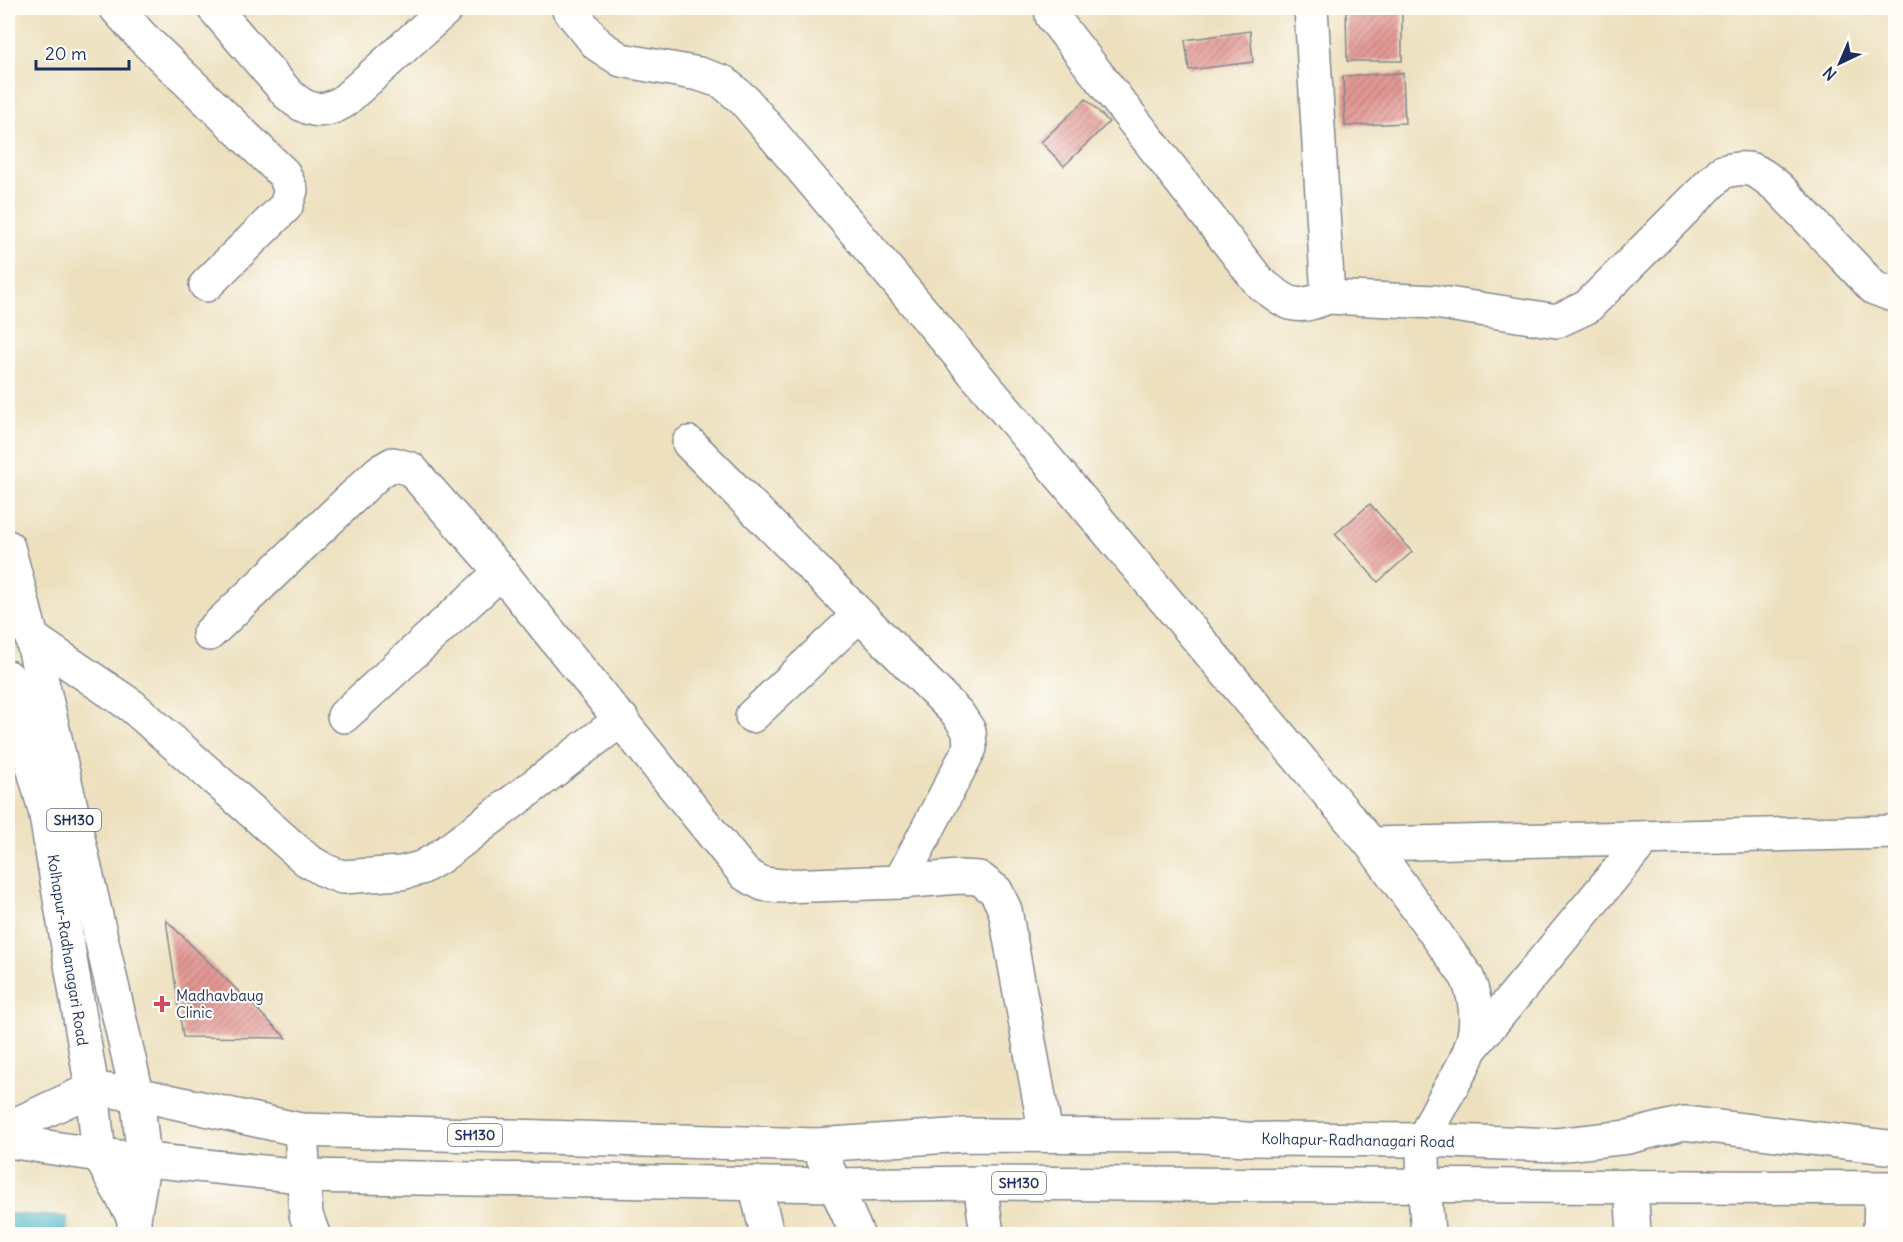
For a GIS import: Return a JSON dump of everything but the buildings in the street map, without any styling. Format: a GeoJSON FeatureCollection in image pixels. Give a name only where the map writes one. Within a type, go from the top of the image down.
{"type":"FeatureCollection","features":[{"type":"Feature","properties":{"kind":"street"},"geometry":{"type":"LineString","coordinates":[[116,8],[143,38],[284,174],[291,190],[286,206],[207,285]]}},
{"type":"Feature","properties":{"kind":"street"},"geometry":{"type":"LineString","coordinates":[[214,8],[288,94],[300,106],[316,111],[332,109],[343,102],[447,8]]}},
{"type":"Feature","properties":{"kind":"street"},"geometry":{"type":"LineString","coordinates":[[568,8],[598,45],[621,60],[699,74],[723,82],[745,100],[1371,844],[1467,977],[1476,997],[1478,1022],[1472,1047]]}},
{"type":"Feature","properties":{"kind":"street"},"geometry":{"type":"LineString","coordinates":[[1311,8],[1328,297]]}},
{"type":"Feature","properties":{"kind":"street"},"geometry":{"type":"LineString","coordinates":[[1052,16],[1260,283],[1285,302],[1304,306],[1328,297],[1435,302],[1557,321],[1587,307],[1722,172],[1743,166],[1763,174],[1779,188],[1874,288],[1890,294],[1896,292]]}},
{"type":"Feature","properties":{"kind":"street"},"geometry":{"type":"LineString","coordinates":[[689,443],[858,616],[958,714],[969,731],[970,748],[900,882]]}},
{"type":"Feature","properties":{"kind":"street"},"geometry":{"type":"LineString","coordinates":[[209,634],[379,472],[393,464],[411,469],[501,572],[745,874],[763,884],[782,886],[900,882],[958,877],[979,878],[996,891],[1005,909],[1046,1135]]}},
{"type":"Feature","properties":{"kind":"street","name":"SH130"},"geometry":{"type":"LineString","coordinates":[[8,547],[32,638],[137,1094],[302,1130],[817,1145]]}},
{"type":"Feature","properties":{"kind":"street"},"geometry":{"type":"LineString","coordinates":[[344,716],[501,572]]}},
{"type":"Feature","properties":{"kind":"street"},"geometry":{"type":"LineString","coordinates":[[752,716],[858,616]]}},
{"type":"Feature","properties":{"kind":"street"},"geometry":{"type":"LineString","coordinates":[[32,638],[132,706],[307,860],[326,872],[342,877],[401,873],[421,868],[440,857],[622,719]]}},
{"type":"Feature","properties":{"kind":"street","name":"Kolhapur-Radhanagari Road"},"geometry":{"type":"LineString","coordinates":[[8,677],[45,810],[92,1089],[99,1155]]}},
{"type":"Feature","properties":{"kind":"street"},"geometry":{"type":"LineString","coordinates":[[1371,844],[1896,832]]}},
{"type":"Feature","properties":{"kind":"street"},"geometry":{"type":"LineString","coordinates":[[1428,1234],[1423,1140],[1472,1047],[1645,838]]}},
{"type":"Feature","properties":{"kind":"street"},"geometry":{"type":"LineString","coordinates":[[8,1128],[92,1089],[137,1094],[144,1160],[134,1226]]}},
{"type":"Feature","properties":{"kind":"street","name":"Kolhapur-Radhanagari Road"},"geometry":{"type":"LineString","coordinates":[[817,1145],[965,1135],[1423,1140],[1556,1145],[1628,1137],[1684,1123],[1896,1148]]}},
{"type":"Feature","properties":{"kind":"street"},"geometry":{"type":"LineString","coordinates":[[302,1130],[302,1176],[306,1215],[313,1234]]}},
{"type":"Feature","properties":{"kind":"street"},"geometry":{"type":"LineString","coordinates":[[8,1141],[99,1155],[134,1226]]}},
{"type":"Feature","properties":{"kind":"street"},"geometry":{"type":"LineString","coordinates":[[817,1145],[857,1234]]}},
{"type":"Feature","properties":{"kind":"street","name":"SH130"},"geometry":{"type":"LineString","coordinates":[[99,1155],[302,1176],[834,1185],[980,1183],[1888,1189]]}},
{"type":"Feature","properties":{"kind":"street"},"geometry":{"type":"LineString","coordinates":[[755,1183],[767,1234]]}},
{"type":"Feature","properties":{"kind":"street"},"geometry":{"type":"LineString","coordinates":[[980,1183],[987,1234]]}},
{"type":"Feature","properties":{"kind":"street"},"geometry":{"type":"LineString","coordinates":[[1631,1186],[1634,1234]]}},
{"type":"Feature","properties":{"kind":"street"},"geometry":{"type":"LineString","coordinates":[[1880,1234],[1888,1189]]}},
{"type":"Feature","properties":{"kind":"water"},"geometry":{"type":"Polygon","coordinates":[[[8,1214],[67,1217],[67,1234],[8,1234],[8,1214]]]}},
{"type":"Feature","properties":{"kind":"place","name":"Madhavbaug Clinic"},"geometry":{"type":"Point","coordinates":[162,1004]}}]}
